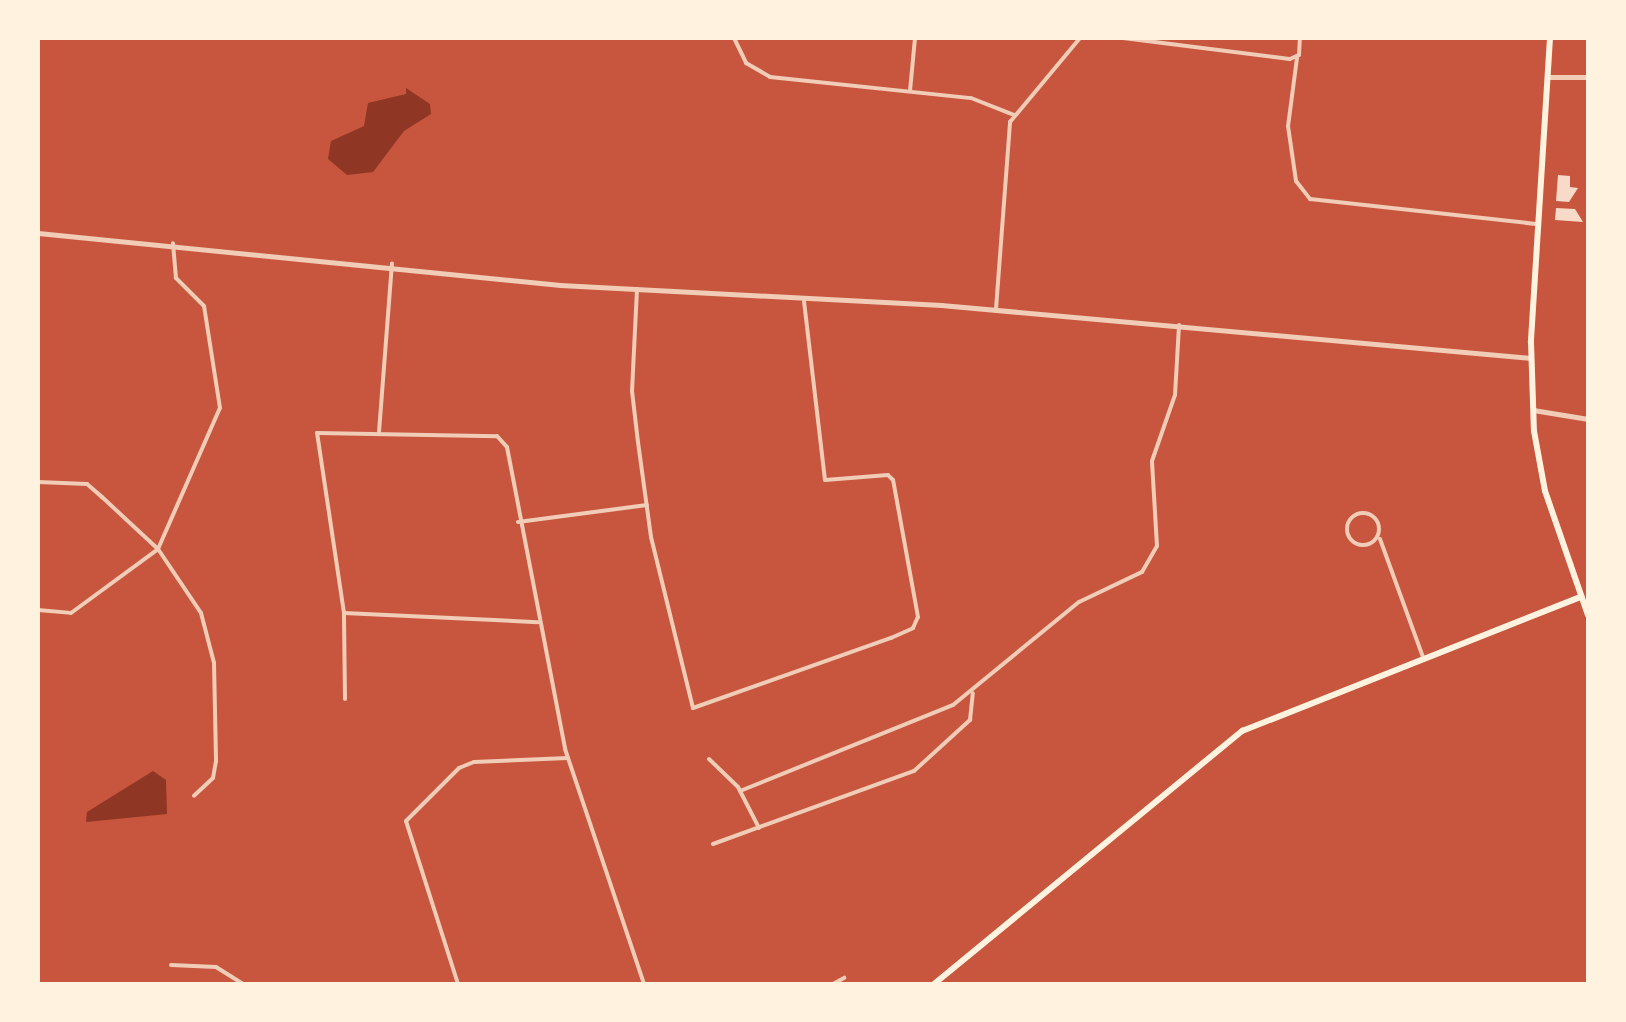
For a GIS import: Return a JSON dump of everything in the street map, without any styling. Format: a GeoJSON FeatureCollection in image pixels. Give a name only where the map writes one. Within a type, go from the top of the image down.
{"type":"FeatureCollection","features":[{"type":"Feature","properties":{"kind":"main road"},"geometry":{"type":"LineString","coordinates":[[1550,38],[1531,358],[1533,410],[1545,492],[1588,615]]}},
{"type":"Feature","properties":{"kind":"main road"},"geometry":{"type":"LineString","coordinates":[[934,984],[1242,731],[1581,597]]}},
{"type":"Feature","properties":{"kind":"street"},"geometry":{"type":"LineString","coordinates":[[734,38],[746,63],[770,77],[971,98],[1014,115]]}},
{"type":"Feature","properties":{"kind":"street"},"geometry":{"type":"LineString","coordinates":[[910,91],[915,38]]}},
{"type":"Feature","properties":{"kind":"street"},"geometry":{"type":"LineString","coordinates":[[996,309],[1006,147],[1014,115],[1080,38]]}},
{"type":"Feature","properties":{"kind":"street"},"geometry":{"type":"LineString","coordinates":[[1122,38],[1296,58]]}},
{"type":"Feature","properties":{"kind":"street"},"geometry":{"type":"LineString","coordinates":[[1300,38],[1290,152],[1296,181],[1310,199],[1539,224]]}},
{"type":"Feature","properties":{"kind":"street"},"geometry":{"type":"LineString","coordinates":[[1547,77],[1588,77]]}},
{"type":"Feature","properties":{"kind":"street"},"geometry":{"type":"LineString","coordinates":[[38,233],[392,263],[636,290],[996,309],[1531,358]]}},
{"type":"Feature","properties":{"kind":"street"},"geometry":{"type":"LineString","coordinates":[[38,610],[71,613],[96,600],[158,549],[220,408],[204,306],[176,278],[173,243]]}},
{"type":"Feature","properties":{"kind":"street"},"geometry":{"type":"LineString","coordinates":[[380,432],[392,263]]}},
{"type":"Feature","properties":{"kind":"street"},"geometry":{"type":"LineString","coordinates":[[636,290],[632,391],[647,506],[691,705],[700,707],[891,638],[914,628],[918,617],[893,480],[874,475],[825,480],[804,300]]}},
{"type":"Feature","properties":{"kind":"street"},"geometry":{"type":"LineString","coordinates":[[740,791],[973,694],[1079,602],[1130,580],[1151,560],[1159,530],[1152,461],[1174,396],[1180,326]]}},
{"type":"Feature","properties":{"kind":"street"},"geometry":{"type":"LineString","coordinates":[[1533,410],[1588,419]]}},
{"type":"Feature","properties":{"kind":"street"},"geometry":{"type":"LineString","coordinates":[[345,699],[344,613],[318,433],[497,436],[507,447],[518,522],[568,758],[644,984]]}},
{"type":"Feature","properties":{"kind":"street"},"geometry":{"type":"LineString","coordinates":[[38,482],[87,484],[158,549],[201,613],[214,663],[216,760],[212,778],[194,796]]}},
{"type":"Feature","properties":{"kind":"street"},"geometry":{"type":"LineString","coordinates":[[518,522],[647,506]]}},
{"type":"Feature","properties":{"kind":"street"},"geometry":{"type":"LineString","coordinates":[[1380,538],[1359,548],[1350,528],[1352,514],[1368,511],[1380,538],[1424,657]]}},
{"type":"Feature","properties":{"kind":"street"},"geometry":{"type":"LineString","coordinates":[[344,613],[538,622]]}},
{"type":"Feature","properties":{"kind":"street"},"geometry":{"type":"LineString","coordinates":[[713,844],[914,771],[970,720],[973,694]]}},
{"type":"Feature","properties":{"kind":"street"},"geometry":{"type":"LineString","coordinates":[[458,984],[406,821],[474,762],[568,758]]}},
{"type":"Feature","properties":{"kind":"street"},"geometry":{"type":"LineString","coordinates":[[710,759],[740,791],[759,828]]}},
{"type":"Feature","properties":{"kind":"street"},"geometry":{"type":"LineString","coordinates":[[171,965],[216,967],[243,984]]}},
{"type":"Feature","properties":{"kind":"street"},"geometry":{"type":"LineString","coordinates":[[833,984],[844,978]]}},
{"type":"Feature","properties":{"kind":"shaded area"},"geometry":{"type":"Polygon","coordinates":[[[406,88],[430,104],[431,114],[404,131],[373,172],[347,175],[328,159],[331,141],[364,126],[368,103],[406,94],[406,88]]]}},
{"type":"Feature","properties":{"kind":"shaded area"},"geometry":{"type":"Polygon","coordinates":[[[153,771],[166,780],[167,814],[86,822],[87,812],[153,771]]]}},
{"type":"Feature","properties":{"kind":"building"},"geometry":{"type":"Polygon","coordinates":[[[1558,175],[1570,176],[1570,187],[1578,188],[1569,202],[1556,201],[1558,175]]]}},
{"type":"Feature","properties":{"kind":"building"},"geometry":{"type":"Polygon","coordinates":[[[1556,208],[1575,209],[1583,222],[1555,220],[1556,208]]]}}]}
